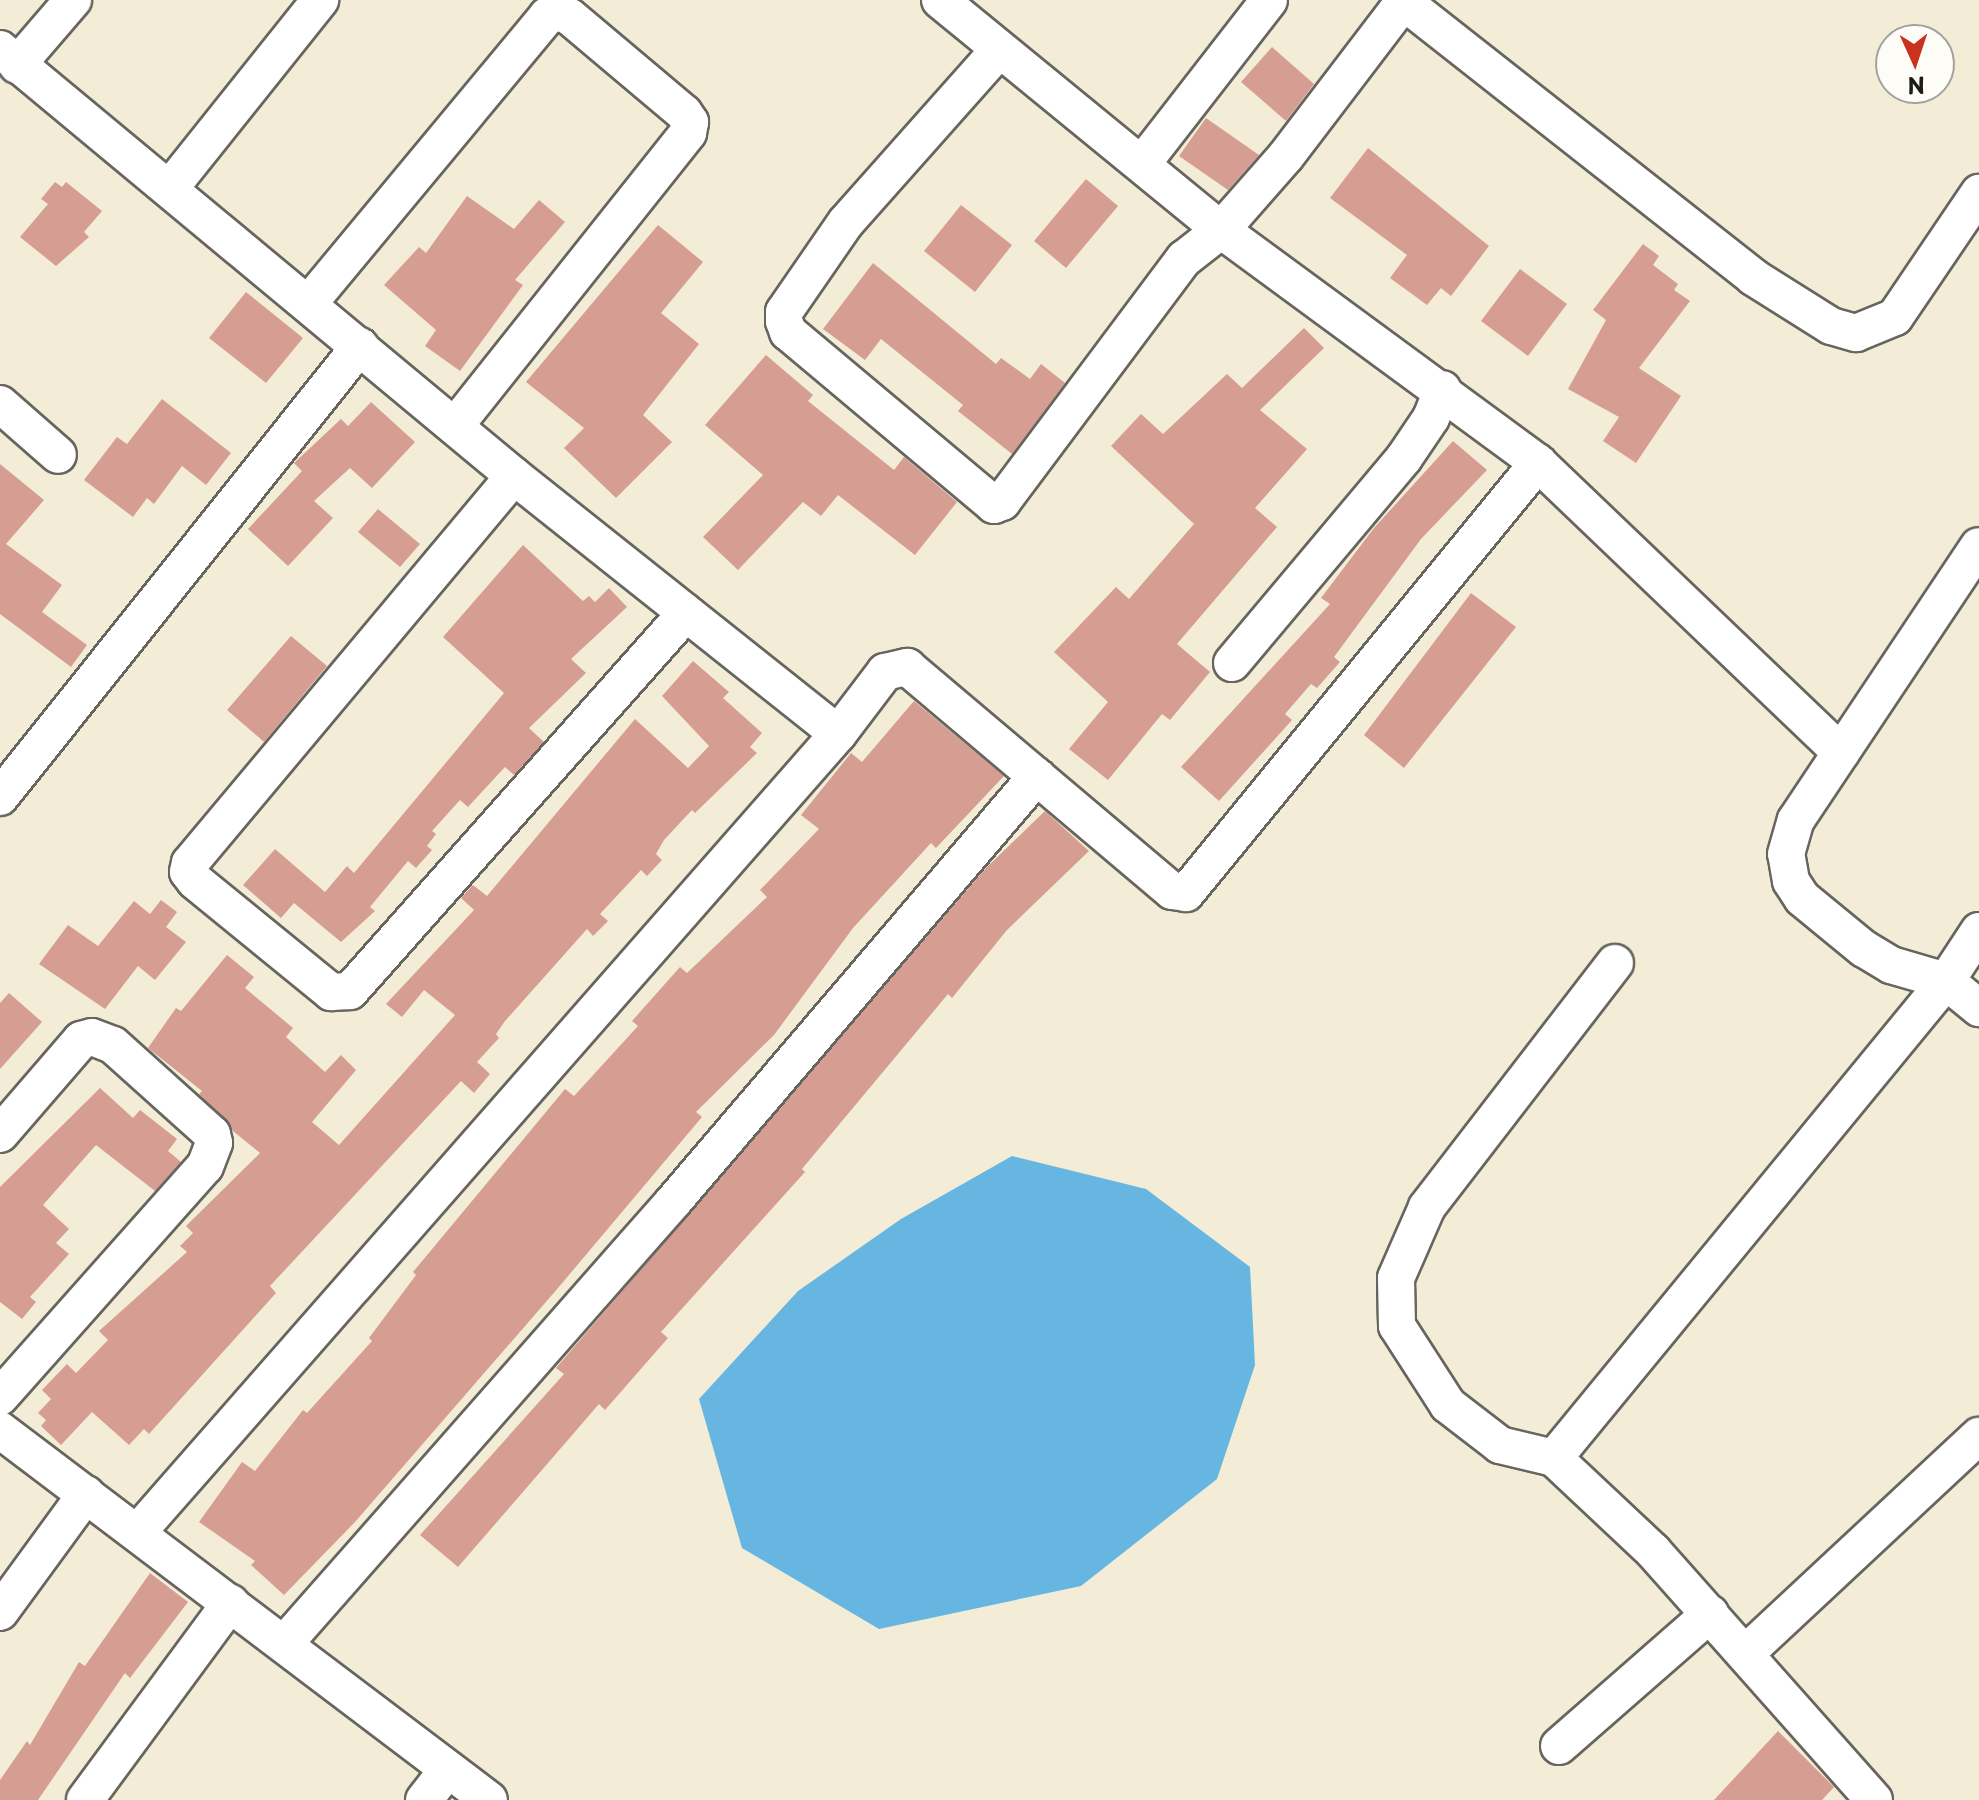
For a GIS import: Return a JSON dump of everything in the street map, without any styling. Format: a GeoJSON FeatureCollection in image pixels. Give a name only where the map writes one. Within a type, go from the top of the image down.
{"type":"FeatureCollection","features":[{"type":"Feature","properties":{"kind":"street"},"geometry":{"type":"LineString","coordinates":[[73,0],[9,57],[514,476],[838,734]]}},
{"type":"Feature","properties":{"kind":"street"},"geometry":{"type":"LineString","coordinates":[[170,188],[320,0]]}},
{"type":"Feature","properties":{"kind":"street"},"geometry":{"type":"LineString","coordinates":[[940,0],[998,51],[1221,230],[1443,389],[1538,463],[1841,753]]}},
{"type":"Feature","properties":{"kind":"street"},"geometry":{"type":"LineString","coordinates":[[1142,164],[1269,0]]}},
{"type":"Feature","properties":{"kind":"street"},"geometry":{"type":"LineString","coordinates":[[998,51],[846,222],[784,312],[788,332],[988,503],[1002,502],[1184,259],[1221,230],[1322,113],[1404,1],[1753,277],[1831,326],[1856,333],[1895,317],[1979,193]]}},
{"type":"Feature","properties":{"kind":"street"},"geometry":{"type":"LineString","coordinates":[[309,303],[547,16],[560,12],[570,17],[684,113],[690,122],[688,133],[456,425]]}},
{"type":"Feature","properties":{"kind":"street"},"geometry":{"type":"LineString","coordinates":[[0,797],[360,346]]}},
{"type":"Feature","properties":{"kind":"street"},"geometry":{"type":"LineString","coordinates":[[1232,663],[1404,458],[1431,418],[1443,389]]}},
{"type":"Feature","properties":{"kind":"street"},"geometry":{"type":"LineString","coordinates":[[0,404],[58,455]]}},
{"type":"Feature","properties":{"kind":"street"},"geometry":{"type":"LineString","coordinates":[[137,1533],[838,734],[885,672],[907,667],[1172,891],[1186,893],[1538,463]]}},
{"type":"Feature","properties":{"kind":"street"},"geometry":{"type":"LineString","coordinates":[[514,476],[190,863],[195,881],[331,992],[350,991],[686,613]]}},
{"type":"Feature","properties":{"kind":"street"},"geometry":{"type":"LineString","coordinates":[[1979,546],[1796,820],[1786,854],[1791,881],[1802,898],[1864,949],[1891,965],[1946,981],[1979,1008]]}},
{"type":"Feature","properties":{"kind":"street"},"geometry":{"type":"LineString","coordinates":[[284,1644],[673,1202],[1037,776]]}},
{"type":"Feature","properties":{"kind":"street"},"geometry":{"type":"LineString","coordinates":[[1554,1458],[1946,981],[1979,931]]}},
{"type":"Feature","properties":{"kind":"street"},"geometry":{"type":"LineString","coordinates":[[1615,963],[1427,1207],[1396,1278],[1397,1326],[1448,1405],[1500,1445],[1554,1458],[1653,1551],[1874,1800]]}},
{"type":"Feature","properties":{"kind":"street"},"geometry":{"type":"LineString","coordinates":[[0,1134],[81,1040],[92,1037],[113,1045],[212,1134],[214,1143],[205,1166],[0,1397]]}},
{"type":"Feature","properties":{"kind":"street"},"geometry":{"type":"LineString","coordinates":[[0,1430],[489,1800]]}},
{"type":"Feature","properties":{"kind":"street"},"geometry":{"type":"LineString","coordinates":[[1745,1654],[1978,1441]]}},
{"type":"Feature","properties":{"kind":"street"},"geometry":{"type":"LineString","coordinates":[[0,1612],[86,1494]]}},
{"type":"Feature","properties":{"kind":"street"},"geometry":{"type":"LineString","coordinates":[[85,1800],[230,1603]]}},
{"type":"Feature","properties":{"kind":"street"},"geometry":{"type":"LineString","coordinates":[[1559,1746],[1710,1614]]}},
{"type":"Feature","properties":{"kind":"street"},"geometry":{"type":"LineString","coordinates":[[424,1800],[448,1769]]}},
{"type":"Feature","properties":{"kind":"water"},"geometry":{"type":"Polygon","coordinates":[[[1012,1156],[1146,1189],[1250,1267],[1255,1365],[1217,1479],[1081,1586],[879,1629],[742,1548],[699,1399],[798,1291],[901,1219],[1012,1156]]]}},
{"type":"Feature","properties":{"kind":"building"},"geometry":{"type":"Polygon","coordinates":[[[1272,47],[1314,84],[1286,121],[1241,82],[1272,47]]]}},
{"type":"Feature","properties":{"kind":"building"},"geometry":{"type":"Polygon","coordinates":[[[1206,118],[1259,155],[1228,190],[1179,156],[1206,118]]]}},
{"type":"Feature","properties":{"kind":"building"},"geometry":{"type":"Polygon","coordinates":[[[1368,148],[1489,246],[1451,296],[1441,288],[1427,305],[1390,278],[1407,255],[1330,198],[1368,148]]]}},
{"type":"Feature","properties":{"kind":"building"},"geometry":{"type":"Polygon","coordinates":[[[1086,179],[1118,206],[1066,268],[1034,241],[1086,179]]]}},
{"type":"Feature","properties":{"kind":"building"},"geometry":{"type":"Polygon","coordinates":[[[55,182],[62,187],[66,182],[102,211],[84,232],[89,237],[56,266],[20,237],[48,204],[41,199],[55,182]]]}},
{"type":"Feature","properties":{"kind":"building"},"geometry":{"type":"Polygon","coordinates":[[[467,196],[514,229],[539,200],[565,222],[515,280],[523,285],[460,371],[425,346],[436,330],[384,285],[419,247],[426,253],[467,196]]]}},
{"type":"Feature","properties":{"kind":"building"},"geometry":{"type":"Polygon","coordinates":[[[961,205],[1012,245],[975,292],[924,251],[961,205]]]}},
{"type":"Feature","properties":{"kind":"building"},"geometry":{"type":"Polygon","coordinates":[[[658,225],[703,262],[661,313],[699,344],[643,415],[672,442],[616,498],[564,448],[584,428],[526,382],[658,225]]]}},
{"type":"Feature","properties":{"kind":"building"},"geometry":{"type":"Polygon","coordinates":[[[1643,244],[1659,256],[1653,265],[1678,284],[1674,290],[1690,301],[1639,368],[1681,396],[1636,463],[1603,441],[1619,417],[1568,389],[1606,320],[1593,310],[1643,244]]]}},
{"type":"Feature","properties":{"kind":"building"},"geometry":{"type":"Polygon","coordinates":[[[873,263],[996,364],[1001,358],[1030,379],[1041,364],[1065,383],[1012,454],[958,411],[963,405],[881,339],[865,360],[823,329],[873,263]]]}},
{"type":"Feature","properties":{"kind":"building"},"geometry":{"type":"Polygon","coordinates":[[[1520,269],[1567,304],[1528,356],[1481,321],[1520,269]]]}},
{"type":"Feature","properties":{"kind":"building"},"geometry":{"type":"Polygon","coordinates":[[[246,292],[303,338],[266,383],[209,338],[246,292]]]}},
{"type":"Feature","properties":{"kind":"building"},"geometry":{"type":"Polygon","coordinates":[[[1304,328],[1324,348],[1260,410],[1307,449],[1255,508],[1277,527],[1177,644],[1210,672],[1170,720],[1162,714],[1108,780],[1069,749],[1108,702],[1054,652],[1116,587],[1129,599],[1194,524],[1111,446],[1141,414],[1163,434],[1227,374],[1242,388],[1304,328]]]}},
{"type":"Feature","properties":{"kind":"building"},"geometry":{"type":"Polygon","coordinates":[[[766,355],[813,395],[808,401],[894,470],[904,457],[957,502],[915,555],[838,495],[821,516],[803,502],[738,570],[703,537],[763,475],[705,425],[766,355]]]}},
{"type":"Feature","properties":{"kind":"building"},"geometry":{"type":"Polygon","coordinates":[[[162,399],[231,453],[206,485],[182,466],[154,504],[147,498],[133,517],[84,480],[117,437],[127,444],[162,399]]]}},
{"type":"Feature","properties":{"kind":"building"},"geometry":{"type":"Polygon","coordinates":[[[371,402],[415,442],[372,488],[350,468],[314,501],[333,518],[288,566],[248,529],[302,471],[294,463],[341,419],[348,426],[371,402]]]}},
{"type":"Feature","properties":{"kind":"building"},"geometry":{"type":"Polygon","coordinates":[[[1453,441],[1487,470],[1421,539],[1334,657],[1340,662],[1317,688],[1311,684],[1285,714],[1292,720],[1219,801],[1181,767],[1330,604],[1321,598],[1374,528],[1453,441]]]}},
{"type":"Feature","properties":{"kind":"building"},"geometry":{"type":"Polygon","coordinates":[[[0,464],[44,500],[6,544],[62,585],[42,612],[87,645],[71,667],[0,614],[0,464]]]}},
{"type":"Feature","properties":{"kind":"building"},"geometry":{"type":"Polygon","coordinates":[[[378,509],[420,544],[400,567],[358,532],[378,509]]]}},
{"type":"Feature","properties":{"kind":"building"},"geometry":{"type":"Polygon","coordinates":[[[523,545],[583,601],[589,596],[595,602],[609,588],[627,607],[571,659],[586,673],[529,728],[544,742],[514,775],[505,767],[468,807],[460,800],[432,831],[436,834],[427,846],[432,850],[416,868],[408,861],[370,907],[375,911],[341,942],[294,903],[281,918],[243,885],[275,849],[325,892],[347,866],[354,873],[504,693],[443,637],[523,545]]]}},
{"type":"Feature","properties":{"kind":"building"},"geometry":{"type":"Polygon","coordinates":[[[1471,593],[1516,627],[1404,768],[1364,735],[1471,593]]]}},
{"type":"Feature","properties":{"kind":"building"},"geometry":{"type":"Polygon","coordinates":[[[291,636],[327,666],[264,742],[227,710],[291,636]]]}},
{"type":"Feature","properties":{"kind":"building"},"geometry":{"type":"Polygon","coordinates":[[[693,661],[729,692],[723,698],[762,733],[750,747],[757,753],[695,813],[692,810],[664,840],[656,854],[662,860],[647,876],[641,870],[600,914],[608,921],[593,936],[587,929],[505,1021],[496,1034],[499,1038],[477,1062],[490,1074],[474,1093],[461,1081],[270,1286],[276,1293],[149,1434],[144,1429],[129,1445],[92,1412],[61,1445],[41,1426],[46,1420],[38,1413],[51,1399],[42,1390],[67,1364],[76,1373],[108,1340],[99,1331],[187,1252],[180,1246],[193,1233],[186,1226],[260,1153],[233,1131],[199,1094],[202,1091],[148,1048],[176,1008],[181,1011],[227,955],[254,977],[245,988],[293,1028],[286,1037],[325,1072],[341,1055],[356,1070],[312,1122],[339,1145],[455,1015],[424,990],[402,1017],[386,1004],[474,910],[461,898],[473,885],[487,896],[635,719],[688,768],[709,746],[662,696],[693,661]]]}},
{"type":"Feature","properties":{"kind":"building"},"geometry":{"type":"Polygon","coordinates":[[[914,701],[1004,776],[936,848],[931,843],[853,928],[774,1035],[696,1112],[702,1117],[558,1288],[355,1522],[284,1595],[251,1565],[255,1561],[199,1522],[242,1462],[255,1471],[303,1410],[307,1413],[372,1341],[369,1338],[416,1275],[413,1272],[565,1089],[574,1096],[638,1026],[632,1021],[680,967],[687,973],[767,897],[760,890],[819,829],[801,815],[851,753],[862,762],[914,701]]]}},
{"type":"Feature","properties":{"kind":"building"},"geometry":{"type":"Polygon","coordinates":[[[1045,811],[1089,851],[1007,930],[952,998],[948,994],[802,1169],[805,1172],[661,1332],[668,1338],[605,1410],[599,1404],[458,1567],[420,1535],[564,1374],[556,1368],[986,868],[1045,811]]]}},
{"type":"Feature","properties":{"kind":"building"},"geometry":{"type":"Polygon","coordinates":[[[161,900],[177,912],[166,927],[186,942],[155,980],[138,966],[105,1009],[39,964],[68,925],[98,946],[134,901],[150,914],[161,900]]]}},
{"type":"Feature","properties":{"kind":"building"},"geometry":{"type":"Polygon","coordinates":[[[9,993],[42,1022],[0,1069],[0,1003],[9,993]]]}},
{"type":"Feature","properties":{"kind":"building"},"geometry":{"type":"Polygon","coordinates":[[[100,1088],[133,1118],[140,1110],[177,1139],[168,1151],[181,1162],[155,1191],[96,1145],[43,1205],[69,1229],[56,1243],[69,1254],[30,1297],[36,1302],[22,1319],[0,1302],[0,1187],[100,1088]]]}},
{"type":"Feature","properties":{"kind":"building"},"geometry":{"type":"Polygon","coordinates":[[[150,1573],[188,1602],[130,1678],[125,1673],[38,1800],[0,1800],[0,1780],[27,1741],[30,1745],[79,1662],[85,1666],[150,1573]]]}},
{"type":"Feature","properties":{"kind":"building"},"geometry":{"type":"Polygon","coordinates":[[[1778,1731],[1834,1787],[1822,1800],[1714,1800],[1778,1731]]]}}]}
